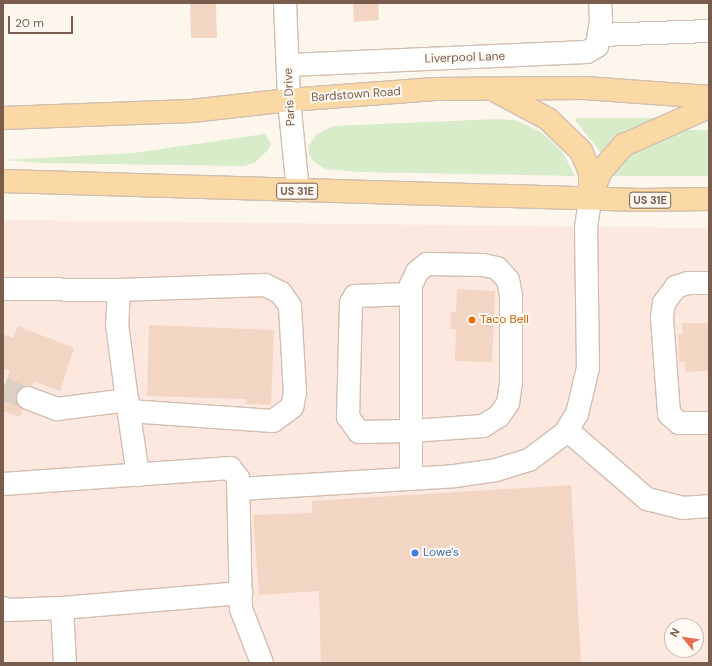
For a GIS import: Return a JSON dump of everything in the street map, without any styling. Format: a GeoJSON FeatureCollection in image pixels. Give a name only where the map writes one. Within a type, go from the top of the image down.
{"type":"FeatureCollection","features":[{"type":"Feature","properties":{"kind":"main road"},"geometry":{"type":"LineString","coordinates":[[491,88],[548,119],[581,151],[590,172],[590,198]]}},
{"type":"Feature","properties":{"kind":"main road","name":"Bardstown Road"},"geometry":{"type":"LineString","coordinates":[[3,118],[191,111],[289,100],[435,89],[585,88],[709,97]]}},
{"type":"Feature","properties":{"kind":"main road"},"geometry":{"type":"LineString","coordinates":[[590,198],[601,171],[624,145],[709,107]]}},
{"type":"Feature","properties":{"kind":"main road","name":"US 31E"},"geometry":{"type":"LineString","coordinates":[[3,181],[298,191],[590,198],[709,199]]}},
{"type":"Feature","properties":{"kind":"street","name":"Paris Drive"},"geometry":{"type":"LineString","coordinates":[[285,3],[289,65],[289,100],[298,191]]}},
{"type":"Feature","properties":{"kind":"street"},"geometry":{"type":"LineString","coordinates":[[600,3],[600,35],[709,31]]}},
{"type":"Feature","properties":{"kind":"street","name":"Liverpool Lane"},"geometry":{"type":"LineString","coordinates":[[289,65],[574,54],[587,52],[597,46],[600,35]]}},
{"type":"Feature","properties":{"kind":"street"},"geometry":{"type":"LineString","coordinates":[[239,490],[411,478],[496,470],[529,460],[567,430],[577,414],[588,368],[586,228],[590,198]]}},
{"type":"Feature","properties":{"kind":"street"},"geometry":{"type":"LineString","coordinates":[[411,294],[355,296],[351,303],[348,417],[359,432],[411,431],[483,426],[499,416],[508,403],[511,382],[511,296],[508,280],[497,268],[484,265],[428,264],[417,272],[411,285],[411,294],[411,431],[411,478]]}},
{"type":"Feature","properties":{"kind":"street"},"geometry":{"type":"LineString","coordinates":[[709,283],[688,283],[676,287],[664,303],[662,318],[669,414],[679,423],[709,423]]}},
{"type":"Feature","properties":{"kind":"street"},"geometry":{"type":"LineString","coordinates":[[3,289],[119,290],[265,285],[281,293],[290,306],[295,393],[292,407],[273,421],[128,406],[57,409],[28,398]]}},
{"type":"Feature","properties":{"kind":"street"},"geometry":{"type":"LineString","coordinates":[[119,290],[118,324],[138,475]]}},
{"type":"Feature","properties":{"kind":"street"},"geometry":{"type":"LineString","coordinates":[[567,430],[647,499],[682,508],[709,506]]}},
{"type":"Feature","properties":{"kind":"street"},"geometry":{"type":"LineString","coordinates":[[3,484],[230,468],[238,478],[239,490],[241,609],[262,663]]}},
{"type":"Feature","properties":{"kind":"street"},"geometry":{"type":"LineString","coordinates":[[3,608],[8,610],[62,608],[241,593]]}},
{"type":"Feature","properties":{"kind":"street"},"geometry":{"type":"LineString","coordinates":[[62,608],[65,663]]}},
{"type":"Feature","properties":{"kind":"shaded area"},"geometry":{"type":"Polygon","coordinates":[[[3,220],[709,228],[709,663],[3,663],[3,220]]]}},
{"type":"Feature","properties":{"kind":"green space"},"geometry":{"type":"Polygon","coordinates":[[[577,118],[660,118],[601,153],[575,120],[577,118]]]}},
{"type":"Feature","properties":{"kind":"green space"},"geometry":{"type":"Polygon","coordinates":[[[496,119],[515,120],[541,132],[562,151],[575,176],[359,172],[326,169],[314,162],[309,154],[308,147],[316,135],[333,126],[496,119]]]}},
{"type":"Feature","properties":{"kind":"green space"},"geometry":{"type":"Polygon","coordinates":[[[686,130],[709,130],[709,176],[614,176],[611,171],[627,154],[667,134],[686,130]]]}},
{"type":"Feature","properties":{"kind":"green space"},"geometry":{"type":"Polygon","coordinates":[[[265,134],[271,144],[268,150],[254,163],[244,166],[43,163],[5,160],[134,153],[265,134]]]}},
{"type":"Feature","properties":{"kind":"building"},"geometry":{"type":"Polygon","coordinates":[[[190,3],[216,3],[217,38],[191,38],[190,3]]]}},
{"type":"Feature","properties":{"kind":"building"},"geometry":{"type":"Polygon","coordinates":[[[353,3],[378,3],[379,20],[354,22],[353,3]]]}},
{"type":"Feature","properties":{"kind":"building","name":"Taco Bell"},"geometry":{"type":"Polygon","coordinates":[[[457,289],[495,291],[492,362],[455,361],[456,329],[450,329],[451,312],[456,312],[457,289]]]}},
{"type":"Feature","properties":{"kind":"building"},"geometry":{"type":"Polygon","coordinates":[[[682,323],[709,323],[709,371],[685,372],[685,362],[679,362],[678,334],[683,334],[682,323]]]}},
{"type":"Feature","properties":{"kind":"building"},"geometry":{"type":"Polygon","coordinates":[[[149,325],[274,330],[271,405],[246,404],[246,399],[147,396],[149,325]]]}},
{"type":"Feature","properties":{"kind":"building"},"geometry":{"type":"Polygon","coordinates":[[[18,326],[74,348],[60,391],[34,381],[32,386],[20,389],[16,400],[23,409],[20,417],[3,411],[3,389],[10,371],[3,368],[3,334],[13,338],[18,326]]]}},
{"type":"Feature","properties":{"kind":"building","name":"Lowe's"},"geometry":{"type":"Polygon","coordinates":[[[571,485],[581,663],[321,663],[319,591],[259,595],[253,515],[312,513],[312,501],[571,485]]]}},
{"type":"Feature","properties":{"kind":"tunnel"},"geometry":{"type":"LineString","coordinates":[[3,389],[28,398]]}},
{"type":"Feature","properties":{"kind":"place","name":"Taco Bell"},"geometry":{"type":"Point","coordinates":[472,320]}},
{"type":"Feature","properties":{"kind":"place","name":"Lowe's"},"geometry":{"type":"Point","coordinates":[415,553]}}]}
